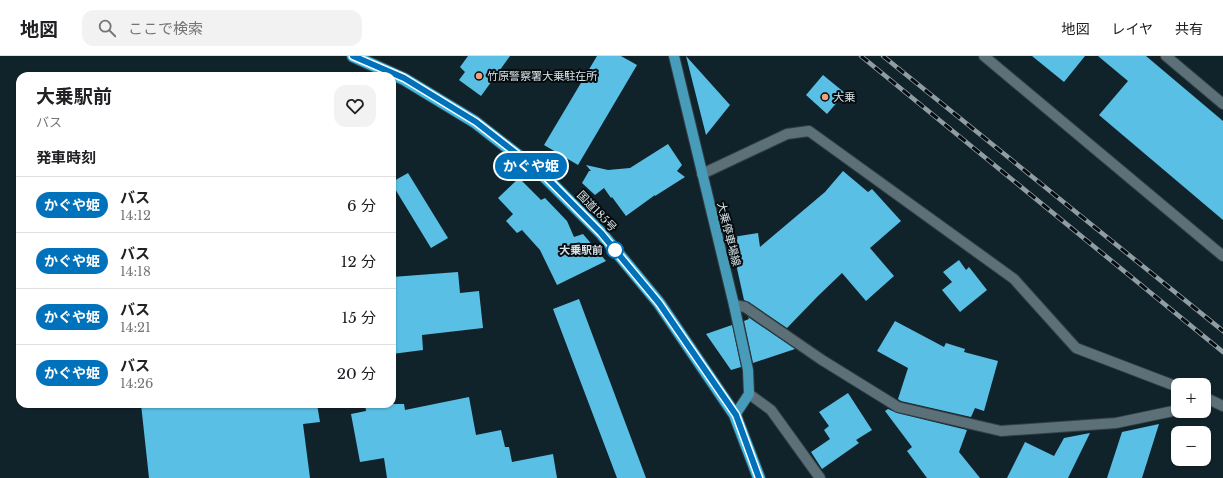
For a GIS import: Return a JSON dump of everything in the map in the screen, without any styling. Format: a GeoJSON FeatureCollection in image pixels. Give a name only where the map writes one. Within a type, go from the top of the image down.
{"type":"FeatureCollection","features":[{"type":"Feature","properties":{"kind":"highway","name":"国道185号"},"geometry":{"type":"LineString","coordinates":[[353,56],[390,72]]}},
{"type":"Feature","properties":{"kind":"highway","name":"国道185号"},"geometry":{"type":"LineString","coordinates":[[396,75],[476,122],[544,175],[601,233],[659,303],[736,415],[759,478]]}},
{"type":"Feature","properties":{"kind":"main road","name":"大乗停車場線"},"geometry":{"type":"LineString","coordinates":[[674,56],[734,305],[748,370],[748,394],[736,415]]}},
{"type":"Feature","properties":{"kind":"street"},"geometry":{"type":"LineString","coordinates":[[984,56],[1223,256]]}},
{"type":"Feature","properties":{"kind":"street"},"geometry":{"type":"LineString","coordinates":[[1166,56],[1223,104]]}},
{"type":"Feature","properties":{"kind":"street"},"geometry":{"type":"LineString","coordinates":[[702,174],[787,134],[808,131],[1014,279],[1076,348],[1171,384]]}},
{"type":"Feature","properties":{"kind":"street"},"geometry":{"type":"LineString","coordinates":[[734,305],[745,307],[822,360],[898,407],[906,409],[1002,432],[1116,423],[1171,411]]}},
{"type":"Feature","properties":{"kind":"street"},"geometry":{"type":"LineString","coordinates":[[748,394],[771,410],[820,478]]}},
{"type":"Feature","properties":{"kind":"building","name":"竹原警察署大乗駐在所"},"geometry":{"type":"Polygon","coordinates":[[[468,56],[510,56],[481,96],[459,80],[465,72],[460,67],[468,56]]]}},
{"type":"Feature","properties":{"kind":"building"},"geometry":{"type":"Polygon","coordinates":[[[597,56],[621,56],[637,65],[578,165],[544,145],[597,56]]]}},
{"type":"Feature","properties":{"kind":"building"},"geometry":{"type":"Polygon","coordinates":[[[686,56],[730,105],[706,135],[686,56]]]}},
{"type":"Feature","properties":{"kind":"building"},"geometry":{"type":"Polygon","coordinates":[[[1032,56],[1085,56],[1064,82],[1032,56]]]}},
{"type":"Feature","properties":{"kind":"building"},"geometry":{"type":"Polygon","coordinates":[[[1098,56],[1146,56],[1223,121],[1223,220],[1099,115],[1128,81],[1098,56]]]}},
{"type":"Feature","properties":{"kind":"building","name":"大乗"},"geometry":{"type":"Polygon","coordinates":[[[823,75],[845,93],[827,114],[806,95],[823,75]]]}},
{"type":"Feature","properties":{"kind":"building"},"geometry":{"type":"Polygon","coordinates":[[[668,144],[682,165],[677,171],[685,177],[655,195],[626,216],[604,188],[595,195],[582,183],[589,171],[591,171],[586,165],[608,170],[630,168],[668,144]]]}},
{"type":"Feature","properties":{"kind":"building"},"geometry":{"type":"Polygon","coordinates":[[[843,171],[868,192],[872,189],[901,221],[870,248],[894,276],[866,301],[842,273],[787,328],[744,300],[736,264],[740,263],[733,237],[758,233],[760,247],[825,192],[843,171]]]}},
{"type":"Feature","properties":{"kind":"building"},"geometry":{"type":"Polygon","coordinates":[[[408,173],[448,238],[431,248],[396,191],[396,180],[408,173]]]}},
{"type":"Feature","properties":{"kind":"building"},"geometry":{"type":"Polygon","coordinates":[[[519,178],[541,200],[545,198],[567,221],[574,237],[583,234],[606,261],[557,285],[540,250],[522,230],[517,233],[506,221],[513,214],[498,198],[519,178]]]}},
{"type":"Feature","properties":{"kind":"building"},"geometry":{"type":"Polygon","coordinates":[[[959,260],[966,270],[969,267],[987,290],[960,312],[942,290],[952,282],[943,272],[959,260]]]}},
{"type":"Feature","properties":{"kind":"building"},"geometry":{"type":"Polygon","coordinates":[[[458,272],[460,293],[479,291],[483,328],[422,335],[423,350],[396,353],[396,277],[458,272]]]}},
{"type":"Feature","properties":{"kind":"building"},"geometry":{"type":"Polygon","coordinates":[[[579,299],[646,478],[617,478],[553,309],[579,299]]]}},
{"type":"Feature","properties":{"kind":"building"},"geometry":{"type":"Polygon","coordinates":[[[748,317],[795,349],[753,363],[744,321],[749,319],[748,317]]]}},
{"type":"Feature","properties":{"kind":"building"},"geometry":{"type":"Polygon","coordinates":[[[895,321],[944,347],[946,343],[965,349],[964,352],[998,361],[984,411],[975,408],[971,417],[901,401],[898,399],[908,368],[877,351],[895,321]]]}},
{"type":"Feature","properties":{"kind":"building"},"geometry":{"type":"Polygon","coordinates":[[[732,325],[741,367],[731,370],[706,334],[732,325]]]}},
{"type":"Feature","properties":{"kind":"building"},"geometry":{"type":"Polygon","coordinates":[[[848,393],[872,430],[856,440],[859,443],[822,469],[811,452],[830,439],[824,430],[829,426],[819,412],[848,393]]]}},
{"type":"Feature","properties":{"kind":"building"},"geometry":{"type":"Polygon","coordinates":[[[469,397],[476,435],[501,430],[505,447],[509,447],[512,462],[553,454],[557,478],[387,478],[384,458],[360,462],[351,414],[366,411],[366,408],[396,408],[396,404],[404,404],[405,410],[469,397]]]}},
{"type":"Feature","properties":{"kind":"building"},"geometry":{"type":"Polygon","coordinates":[[[141,408],[318,408],[320,422],[303,424],[310,478],[149,478],[141,408]]]}},
{"type":"Feature","properties":{"kind":"building"},"geometry":{"type":"Polygon","coordinates":[[[888,409],[897,413],[967,430],[959,452],[980,478],[927,478],[907,451],[912,447],[885,411],[888,409]]]}},
{"type":"Feature","properties":{"kind":"building"},"geometry":{"type":"Polygon","coordinates":[[[1159,424],[1142,478],[1107,478],[1122,432],[1159,424]]]}},
{"type":"Feature","properties":{"kind":"building"},"geometry":{"type":"Polygon","coordinates":[[[1090,433],[1068,478],[1007,478],[1025,442],[1054,456],[1064,438],[1090,433]]]}},
{"type":"Feature","properties":{"kind":"railway"},"geometry":{"type":"LineString","coordinates":[[861,56],[1223,352]]}},
{"type":"Feature","properties":{"kind":"railway"},"geometry":{"type":"LineString","coordinates":[[883,56],[1223,331]]}},
{"type":"Feature","properties":{"kind":"bus line","name":"かぐや姫"},"geometry":{"type":"LineString","coordinates":[[353,56],[390,72]]}},
{"type":"Feature","properties":{"kind":"bus line","name":"かぐや姫"},"geometry":{"type":"LineString","coordinates":[[396,75],[476,122],[544,175],[601,233],[659,303],[736,415],[759,478]]}},
{"type":"Feature","properties":{"kind":"place","name":"竹原警察署大乗駐在所"},"geometry":{"type":"Point","coordinates":[479,76]}},
{"type":"Feature","properties":{"kind":"place","name":"大乗"},"geometry":{"type":"Point","coordinates":[825,97]}},
{"type":"Feature","properties":{"kind":"place","name":"大乗駅前"},"geometry":{"type":"Point","coordinates":[615,250]}}]}
